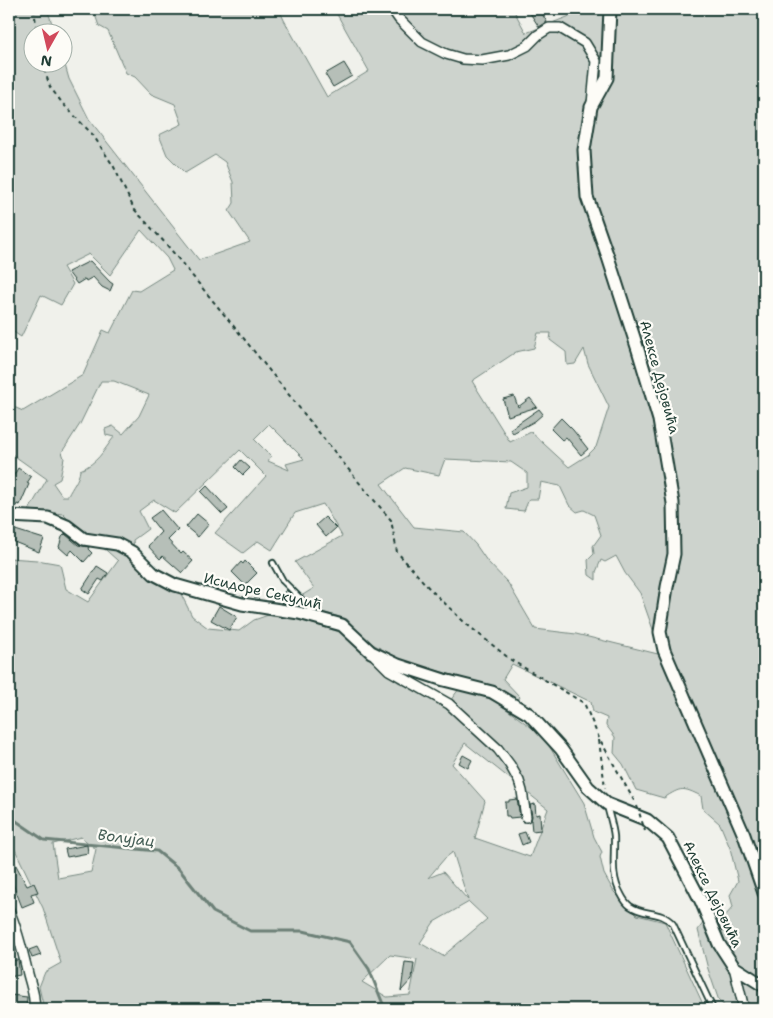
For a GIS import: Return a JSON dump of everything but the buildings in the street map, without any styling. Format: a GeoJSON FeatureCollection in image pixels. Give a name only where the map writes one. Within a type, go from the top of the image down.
{"type":"FeatureCollection","features":[{"type":"Feature","properties":{"kind":"street"},"geometry":{"type":"LineString","coordinates":[[392,9],[399,19],[422,42],[446,54],[463,59],[482,60],[509,55],[527,46],[538,35],[549,28],[560,28],[585,43],[596,61],[591,106]]}},
{"type":"Feature","properties":{"kind":"street","name":"Алексе Дејовића"},"geometry":{"type":"LineString","coordinates":[[610,9],[607,78],[591,106],[584,150],[587,197],[608,257],[659,420],[673,503],[674,554],[660,632],[664,650],[744,835],[764,893]]}},
{"type":"Feature","properties":{"kind":"street","name":"Исидоре Секулић"},"geometry":{"type":"LineString","coordinates":[[9,516],[48,518],[67,526],[84,539],[118,544],[132,552],[154,574],[175,585],[242,604],[299,613],[342,625],[389,670],[449,704],[498,749],[510,764],[519,781],[526,817]]}},
{"type":"Feature","properties":{"kind":"street","name":"Исидоре Секулић"},"geometry":{"type":"LineString","coordinates":[[371,652],[398,665],[444,680],[492,692],[529,714],[561,749],[588,787],[607,804]]}},
{"type":"Feature","properties":{"kind":"street","name":"Алексе Дејовића"},"geometry":{"type":"LineString","coordinates":[[607,804],[647,820],[668,838],[701,901],[719,944],[734,967],[764,986]]}},
{"type":"Feature","properties":{"kind":"street"},"geometry":{"type":"LineString","coordinates":[[9,910],[20,943],[35,1002],[34,1009]]}},
{"type":"Feature","properties":{"kind":"street"},"geometry":{"type":"LineString","coordinates":[[734,967],[744,1009]]}},
{"type":"Feature","properties":{"kind":"lane"},"geometry":{"type":"LineString","coordinates":[[273,563],[283,581],[307,605],[313,617]]}},
{"type":"Feature","properties":{"kind":"lane"},"geometry":{"type":"LineString","coordinates":[[607,804],[614,836],[613,869],[616,886],[630,906],[669,918],[713,1009]]}},
{"type":"Feature","properties":{"kind":"path"},"geometry":{"type":"LineString","coordinates":[[34,9],[36,22]]}},
{"type":"Feature","properties":{"kind":"path"},"geometry":{"type":"LineString","coordinates":[[45,72],[50,87],[63,104],[94,135],[114,167],[134,209],[245,340],[391,520],[397,552],[428,587],[464,622],[511,660],[584,703],[599,738],[637,806],[645,831]]}},
{"type":"Feature","properties":{"kind":"path"},"geometry":{"type":"LineString","coordinates":[[599,738],[607,804]]}},
{"type":"Feature","properties":{"kind":"shaded area"},"geometry":{"type":"Polygon","coordinates":[[[9,9],[47,9],[52,22],[22,22],[22,72],[67,72],[89,119],[199,260],[250,242],[229,211],[234,203],[233,182],[225,162],[215,155],[185,173],[167,155],[159,135],[182,124],[175,104],[151,94],[135,77],[126,73],[108,31],[99,26],[93,9],[279,9],[327,97],[369,71],[334,9],[513,9],[526,33],[588,9],[764,9],[764,1009],[728,1009],[719,1001],[708,969],[698,930],[704,922],[729,965],[731,974],[741,976],[720,936],[726,923],[725,916],[733,907],[730,895],[738,881],[730,848],[720,824],[703,809],[701,796],[690,791],[678,790],[664,798],[636,790],[623,764],[614,753],[615,737],[606,725],[607,718],[593,712],[591,702],[512,664],[503,679],[520,697],[517,702],[487,685],[404,661],[365,640],[347,619],[322,612],[277,613],[343,633],[398,682],[447,705],[459,689],[494,700],[543,736],[584,803],[594,837],[602,852],[600,857],[604,874],[614,892],[637,915],[665,922],[702,1002],[702,1009],[44,1009],[39,987],[45,972],[61,963],[43,908],[9,837],[9,558],[60,564],[66,589],[88,602],[118,561],[78,529],[63,514],[29,510],[47,479],[9,452],[9,405],[23,411],[83,375],[103,330],[110,333],[132,290],[139,291],[173,270],[167,258],[141,230],[110,275],[89,254],[63,267],[73,284],[61,305],[41,295],[21,337],[9,329],[9,9]],[[538,333],[534,348],[516,352],[472,381],[510,442],[531,432],[569,467],[588,455],[596,447],[609,407],[588,364],[584,349],[575,364],[567,365],[566,352],[550,340],[551,333],[538,333]],[[101,381],[80,424],[62,452],[64,458],[60,479],[53,483],[62,496],[68,496],[80,470],[96,460],[114,437],[106,435],[105,429],[113,426],[123,434],[139,416],[149,395],[114,381],[101,381]],[[269,424],[254,439],[271,456],[268,461],[289,470],[286,464],[304,459],[269,424]],[[240,450],[175,513],[154,500],[139,511],[148,529],[133,540],[135,560],[180,592],[192,616],[208,628],[239,631],[254,620],[274,613],[314,588],[295,562],[342,536],[323,504],[295,513],[272,550],[258,541],[243,553],[215,533],[266,476],[240,450]],[[445,459],[439,475],[405,468],[381,484],[414,527],[464,532],[487,561],[508,583],[535,629],[576,634],[662,655],[640,593],[625,573],[616,556],[605,562],[601,560],[596,572],[596,580],[589,575],[588,560],[594,554],[593,546],[601,535],[594,515],[584,510],[577,512],[569,505],[560,486],[541,482],[538,499],[529,499],[524,511],[506,509],[509,493],[527,487],[527,473],[511,462],[445,459]],[[465,743],[452,764],[485,801],[475,838],[530,857],[548,809],[465,743]],[[81,837],[53,844],[58,878],[91,872],[96,849],[81,837]],[[453,852],[445,858],[428,878],[443,872],[468,900],[453,852]],[[469,902],[434,922],[420,943],[443,956],[487,919],[469,902]],[[390,955],[362,982],[387,997],[410,995],[417,959],[390,955]]]}},
{"type":"Feature","properties":{"kind":"waterway","name":"Волујац"},"geometry":{"type":"LineString","coordinates":[[9,816],[44,840],[157,851],[179,869],[213,912],[250,931],[303,931],[350,942],[369,969],[385,1009]]}}]}
